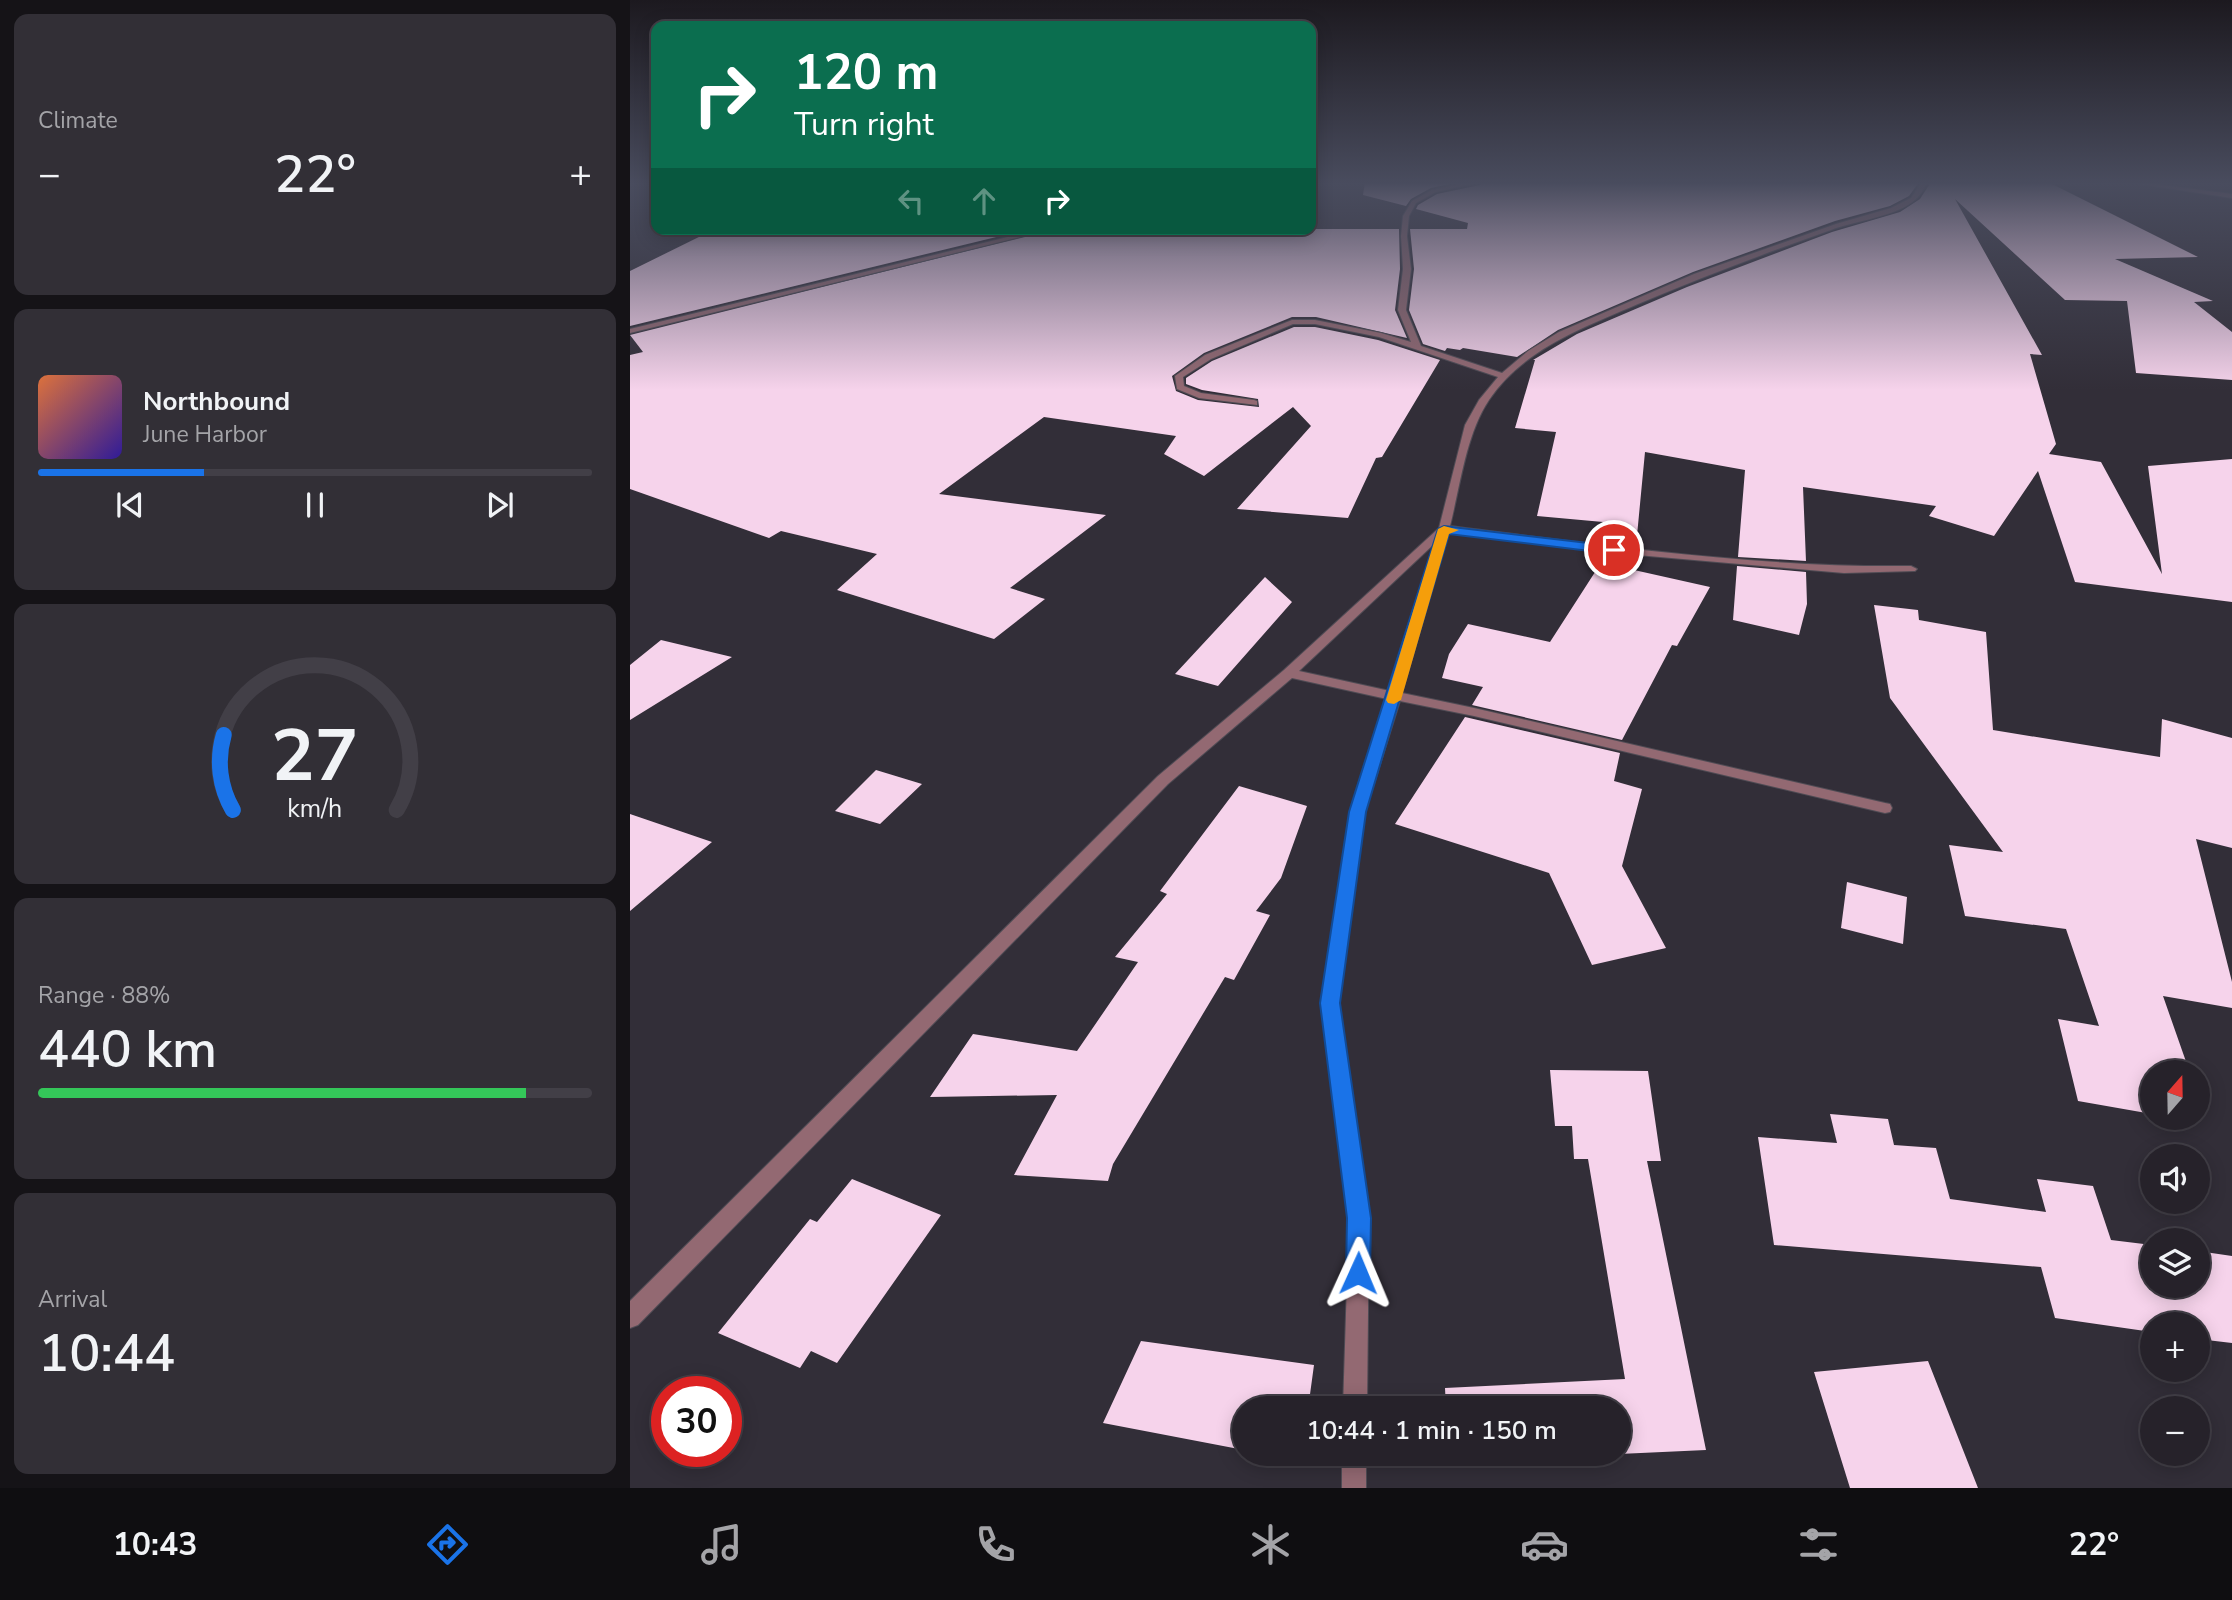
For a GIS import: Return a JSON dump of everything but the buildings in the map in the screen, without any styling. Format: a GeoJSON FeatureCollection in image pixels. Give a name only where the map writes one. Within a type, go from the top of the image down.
{"type":"FeatureCollection","features":[{"type":"Feature","properties":{"kind":"street"},"geometry":{"type":"LineString","coordinates":[[630,331],[958,251]]}},
{"type":"Feature","properties":{"kind":"street"},"geometry":{"type":"LineString","coordinates":[[1406,251],[1408,270],[1402,310],[1417,346]]}},
{"type":"Feature","properties":{"kind":"street"},"geometry":{"type":"LineString","coordinates":[[1355,1396],[1359,1218],[1330,1003],[1358,812],[1444,529],[1470,425],[1484,400],[1503,376],[1531,353],[1574,329],[1697,275],[1763,251]]}},
{"type":"Feature","properties":{"kind":"street"},"geometry":{"type":"LineString","coordinates":[[1254,403],[1199,395],[1180,387],[1180,376],[1208,357],[1292,322],[1315,322],[1381,335],[1503,376]]}},
{"type":"Feature","properties":{"kind":"street"},"geometry":{"type":"LineString","coordinates":[[630,1317],[1163,780],[1289,673],[1444,529],[1614,550],[1844,570],[1911,569]]}},
{"type":"Feature","properties":{"kind":"street"},"geometry":{"type":"LineString","coordinates":[[1289,673],[1474,712],[1885,808]]}},
{"type":"Feature","properties":{"kind":"street"},"geometry":{"type":"LineString","coordinates":[[1354,1466],[1354,1488]]}},
{"type":"Feature","properties":{"kind":"slow traffic"},"geometry":{"type":"LineString","coordinates":[[1394,700],[1444,529],[1453,530]]}},
{"type":"Feature","properties":{"kind":"route"},"geometry":{"type":"LineString","coordinates":[[1358,1273],[1359,1218],[1330,1003],[1358,812],[1444,529],[1614,550]]}}]}
